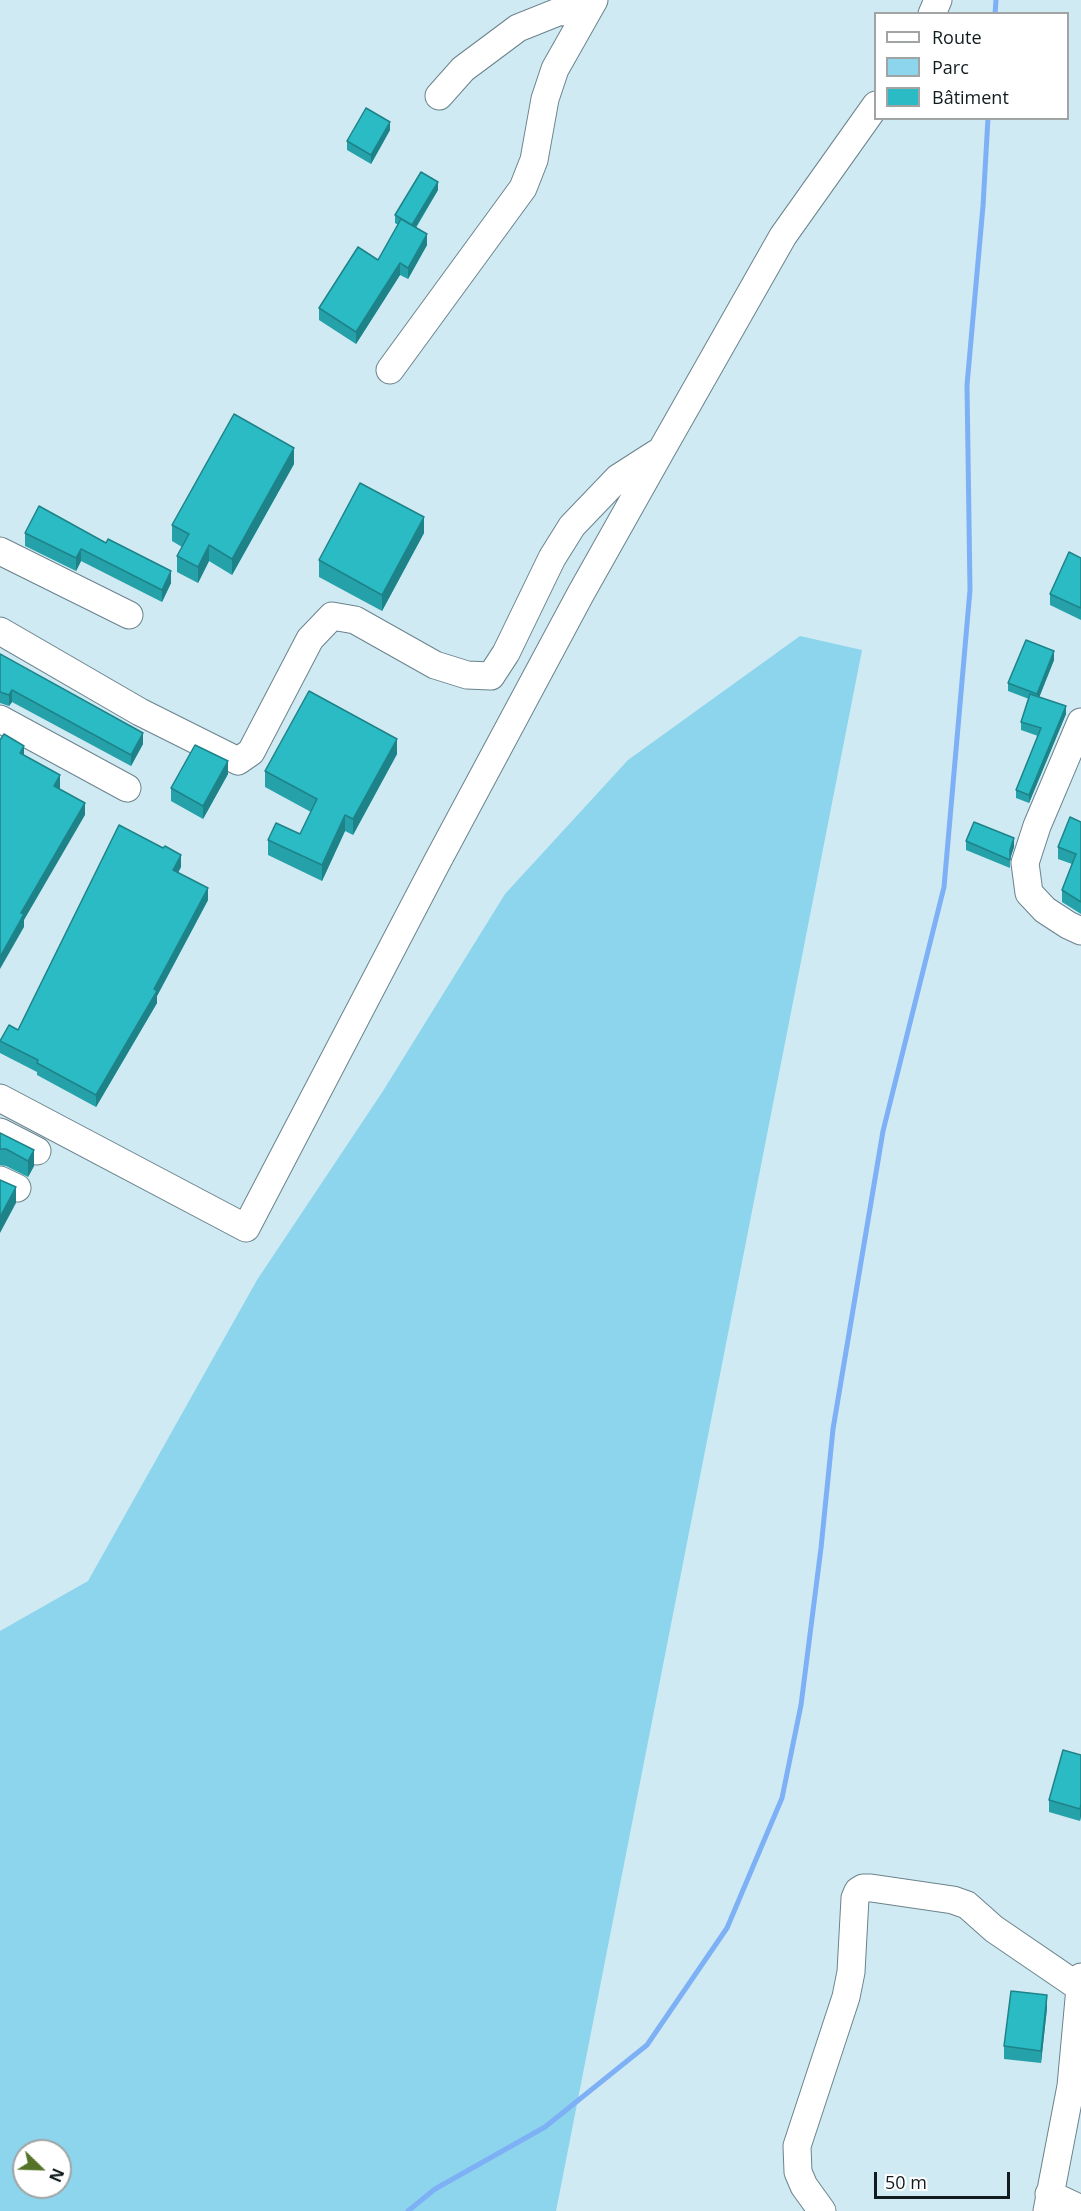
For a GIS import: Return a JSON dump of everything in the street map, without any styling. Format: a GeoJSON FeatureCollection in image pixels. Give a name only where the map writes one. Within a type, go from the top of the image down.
{"type":"FeatureCollection","features":[{"type":"Feature","properties":{"kind":"street"},"geometry":{"type":"LineString","coordinates":[[439,96],[462,69],[518,28],[558,12],[591,5]]}},
{"type":"Feature","properties":{"kind":"street"},"geometry":{"type":"LineString","coordinates":[[390,370],[523,188],[534,160],[545,99],[555,69],[591,5]]}},
{"type":"Feature","properties":{"kind":"street"},"geometry":{"type":"LineString","coordinates":[[0,1098],[246,1228],[436,864],[660,451],[783,236],[874,108]]}},
{"type":"Feature","properties":{"kind":"street"},"geometry":{"type":"LineString","coordinates":[[0,631],[140,712],[238,761],[250,752],[310,639],[332,616],[355,620],[435,665],[467,675],[491,676],[506,653],[552,558],[572,526],[618,478],[660,451]]}},
{"type":"Feature","properties":{"kind":"street"},"geometry":{"type":"LineString","coordinates":[[0,551],[129,615]]}},
{"type":"Feature","properties":{"kind":"street"},"geometry":{"type":"LineString","coordinates":[[0,719],[127,788]]}},
{"type":"Feature","properties":{"kind":"street"},"geometry":{"type":"LineString","coordinates":[[1081,722],[1037,826],[1025,863],[1029,893],[1045,910],[1081,931]]}},
{"type":"Feature","properties":{"kind":"street"},"geometry":{"type":"LineString","coordinates":[[0,1132],[37,1151]]}},
{"type":"Feature","properties":{"kind":"street"},"geometry":{"type":"LineString","coordinates":[[822,2211],[804,2186],[798,2172],[797,2146],[846,1996],[851,1972],[855,1898],[858,1891],[863,1888],[953,1900],[967,1905],[994,1929],[1080,1982],[1076,2083],[1048,2202],[1081,2209]]}},
{"type":"Feature","properties":{"kind":"green space"},"geometry":{"type":"Polygon","coordinates":[[[800,636],[862,650],[556,2211],[0,2211],[0,1631],[88,1581],[257,1280],[383,1091],[505,894],[628,760],[800,636]]]}},
{"type":"Feature","properties":{"kind":"building"},"geometry":{"type":"Polygon","coordinates":[[[366,108],[390,122],[371,155],[347,141],[366,108]]]}},
{"type":"Feature","properties":{"kind":"building"},"geometry":{"type":"Polygon","coordinates":[[[421,172],[438,182],[412,225],[395,215],[421,172]]]}},
{"type":"Feature","properties":{"kind":"building"},"geometry":{"type":"Polygon","coordinates":[[[401,219],[427,234],[408,268],[400,263],[356,332],[319,308],[358,247],[378,260],[401,219]]]}},
{"type":"Feature","properties":{"kind":"building"},"geometry":{"type":"Polygon","coordinates":[[[234,414],[294,448],[232,559],[209,545],[198,567],[177,556],[189,534],[172,525],[234,414]]]}},
{"type":"Feature","properties":{"kind":"building"},"geometry":{"type":"Polygon","coordinates":[[[360,483],[424,517],[382,595],[319,560],[360,483]]]}},
{"type":"Feature","properties":{"kind":"building"},"geometry":{"type":"Polygon","coordinates":[[[39,506],[106,543],[108,539],[171,571],[162,590],[81,549],[76,558],[25,533],[39,506]]]}},
{"type":"Feature","properties":{"kind":"building"},"geometry":{"type":"Polygon","coordinates":[[[1069,552],[1081,558],[1081,608],[1050,594],[1069,552]]]}},
{"type":"Feature","properties":{"kind":"building"},"geometry":{"type":"Polygon","coordinates":[[[1026,640],[1054,651],[1037,694],[1008,683],[1026,640]]]}},
{"type":"Feature","properties":{"kind":"building"},"geometry":{"type":"Polygon","coordinates":[[[0,654],[143,733],[131,755],[12,690],[9,695],[0,692],[0,654]]]}},
{"type":"Feature","properties":{"kind":"building"},"geometry":{"type":"Polygon","coordinates":[[[309,691],[397,739],[353,819],[345,815],[322,865],[268,840],[276,823],[300,834],[317,799],[265,771],[309,691]]]}},
{"type":"Feature","properties":{"kind":"building"},"geometry":{"type":"Polygon","coordinates":[[[1030,694],[1066,706],[1029,795],[1016,790],[1041,728],[1021,722],[1030,694]]]}},
{"type":"Feature","properties":{"kind":"building"},"geometry":{"type":"Polygon","coordinates":[[[4,734],[24,746],[20,753],[60,775],[54,786],[85,803],[21,913],[24,914],[0,957],[0,740],[4,734]]]}},
{"type":"Feature","properties":{"kind":"building"},"geometry":{"type":"Polygon","coordinates":[[[195,745],[228,761],[203,806],[171,788],[195,745]]]}},
{"type":"Feature","properties":{"kind":"building"},"geometry":{"type":"Polygon","coordinates":[[[1070,817],[1081,822],[1081,902],[1062,890],[1076,854],[1058,847],[1070,817]]]}},
{"type":"Feature","properties":{"kind":"building"},"geometry":{"type":"Polygon","coordinates":[[[974,822],[1014,838],[1010,860],[966,841],[974,822]]]}},
{"type":"Feature","properties":{"kind":"building"},"geometry":{"type":"Polygon","coordinates":[[[119,825],[181,855],[173,870],[208,888],[154,989],[157,991],[96,1095],[37,1063],[38,1060],[0,1041],[9,1025],[18,1030],[119,825]]]}},
{"type":"Feature","properties":{"kind":"building"},"geometry":{"type":"Polygon","coordinates":[[[0,1133],[34,1150],[28,1161],[6,1149],[0,1149],[0,1133]]]}},
{"type":"Feature","properties":{"kind":"building"},"geometry":{"type":"Polygon","coordinates":[[[0,1180],[16,1187],[0,1217],[0,1180]]]}},
{"type":"Feature","properties":{"kind":"building"},"geometry":{"type":"Polygon","coordinates":[[[1063,1750],[1081,1755],[1080,1809],[1049,1800],[1063,1750]]]}},
{"type":"Feature","properties":{"kind":"building"},"geometry":{"type":"Polygon","coordinates":[[[1011,1991],[1047,1995],[1041,2051],[1004,2046],[1011,1991]]]}},
{"type":"Feature","properties":{"kind":"waterway"},"geometry":{"type":"LineString","coordinates":[[995,12],[996,0]]}},
{"type":"Feature","properties":{"kind":"waterway"},"geometry":{"type":"LineString","coordinates":[[408,2211],[435,2189],[545,2127],[647,2045],[727,1928],[782,1798],[801,1705],[833,1429],[883,1131],[944,887],[970,590],[967,385],[983,206],[988,120]]}}]}
